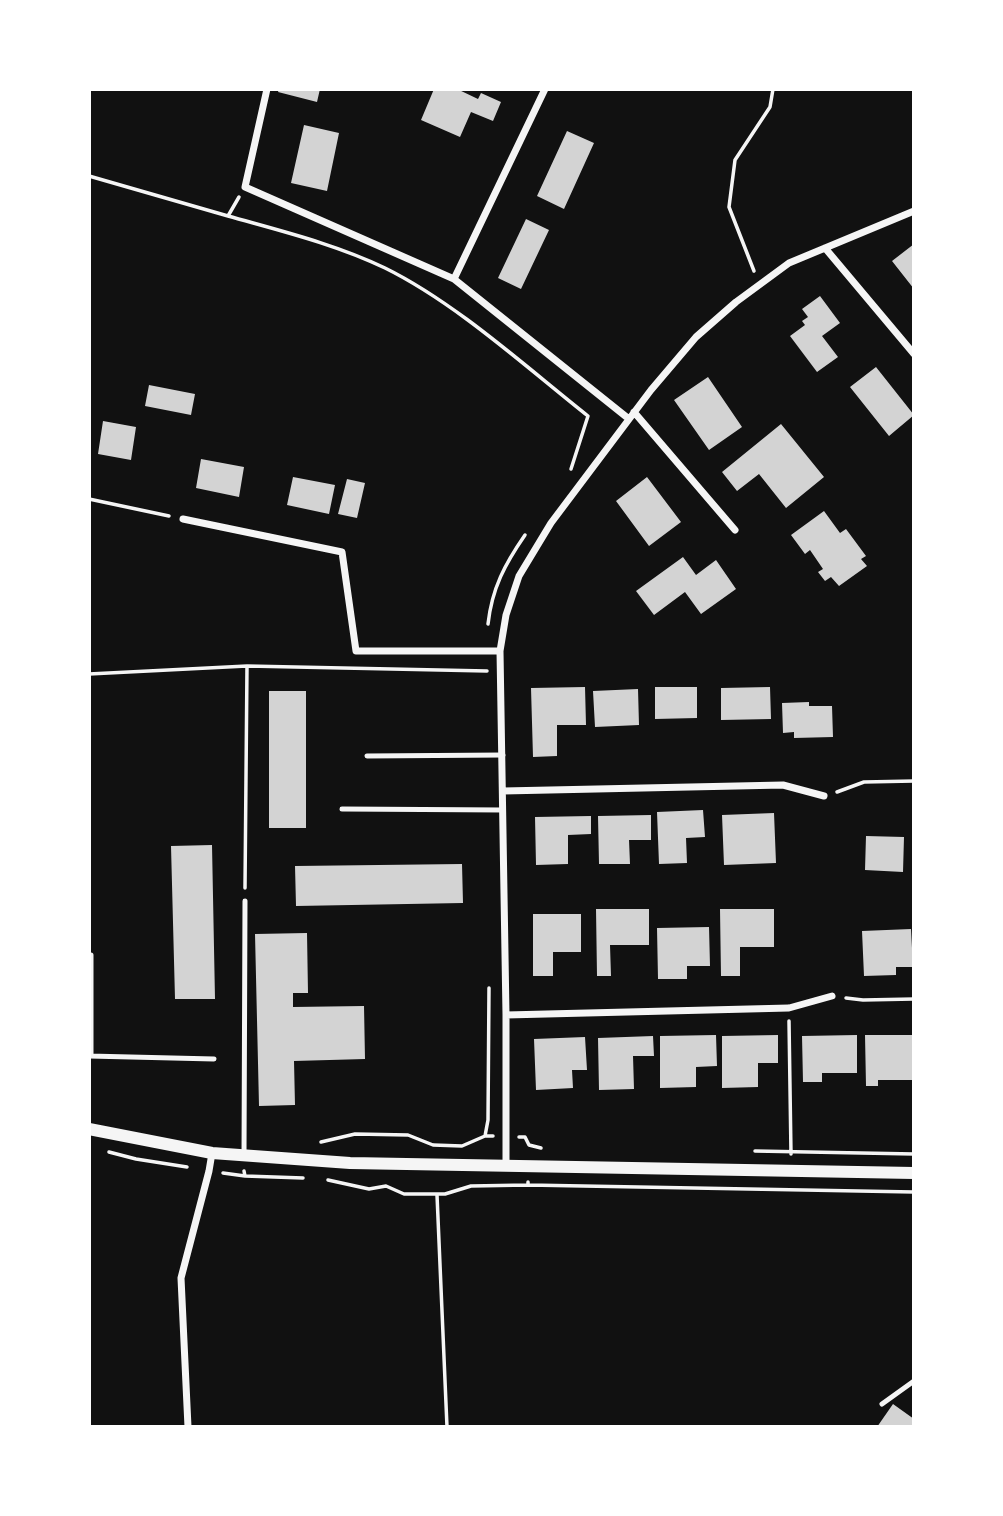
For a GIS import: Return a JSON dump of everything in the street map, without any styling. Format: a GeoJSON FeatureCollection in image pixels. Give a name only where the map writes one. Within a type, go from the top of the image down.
{"type":"FeatureCollection","features":[{"type":"Feature","properties":{"kind":"street"},"geometry":{"type":"LineString","coordinates":[[267,89],[245,187],[454,279],[629,419]]}},
{"type":"Feature","properties":{"kind":"street"},"geometry":{"type":"LineString","coordinates":[[454,279],[545,89]]}},
{"type":"Feature","properties":{"kind":"street"},"geometry":{"type":"LineString","coordinates":[[506,1166],[500,651],[506,615],[519,576],[551,523],[634,412],[696,337],[789,263],[914,211]]}},
{"type":"Feature","properties":{"kind":"street"},"geometry":{"type":"LineString","coordinates":[[825,248],[914,354]]}},
{"type":"Feature","properties":{"kind":"street"},"geometry":{"type":"LineString","coordinates":[[634,412],[735,530]]}},
{"type":"Feature","properties":{"kind":"street"},"geometry":{"type":"LineString","coordinates":[[183,519],[342,552],[356,651],[500,651]]}},
{"type":"Feature","properties":{"kind":"street"},"geometry":{"type":"LineString","coordinates":[[503,790],[783,785],[824,796]]}},
{"type":"Feature","properties":{"kind":"street"},"geometry":{"type":"LineString","coordinates":[[506,1014],[789,1009],[832,996]]}},
{"type":"Feature","properties":{"kind":"street"},"geometry":{"type":"LineString","coordinates":[[89,1129],[212,1153],[350,1163],[914,1173]]}},
{"type":"Feature","properties":{"kind":"street"},"geometry":{"type":"LineString","coordinates":[[188,1427],[181,1278],[212,1153]]}},
{"type":"Feature","properties":{"kind":"lane"},"geometry":{"type":"LineString","coordinates":[[368,756],[503,755]]}},
{"type":"Feature","properties":{"kind":"lane"},"geometry":{"type":"LineString","coordinates":[[342,809],[503,810]]}},
{"type":"Feature","properties":{"kind":"lane"},"geometry":{"type":"LineString","coordinates":[[244,1156],[245,901]]}},
{"type":"Feature","properties":{"kind":"lane"},"geometry":{"type":"LineString","coordinates":[[92,955],[90,1056],[214,1059]]}},
{"type":"Feature","properties":{"kind":"lane"},"geometry":{"type":"LineString","coordinates":[[882,1404],[914,1381]]}},
{"type":"Feature","properties":{"kind":"path"},"geometry":{"type":"LineString","coordinates":[[760,285],[729,207],[735,160],[770,107],[773,89]]}},
{"type":"Feature","properties":{"kind":"path"},"geometry":{"type":"LineString","coordinates":[[89,176],[330,245],[386,269],[450,308],[588,416],[573,466],[566,477]]}},
{"type":"Feature","properties":{"kind":"path"},"geometry":{"type":"LineString","coordinates":[[228,216],[245,187]]}},
{"type":"Feature","properties":{"kind":"path"},"geometry":{"type":"LineString","coordinates":[[89,499],[183,519]]}},
{"type":"Feature","properties":{"kind":"path"},"geometry":{"type":"LineString","coordinates":[[486,671],[490,607],[504,565],[527,532]]}},
{"type":"Feature","properties":{"kind":"path"},"geometry":{"type":"LineString","coordinates":[[89,674],[247,666],[500,670]]}},
{"type":"Feature","properties":{"kind":"path"},"geometry":{"type":"LineString","coordinates":[[245,901],[247,666]]}},
{"type":"Feature","properties":{"kind":"path"},"geometry":{"type":"LineString","coordinates":[[824,796],[864,782],[914,781]]}},
{"type":"Feature","properties":{"kind":"path"},"geometry":{"type":"LineString","coordinates":[[832,996],[863,1000],[914,999]]}},
{"type":"Feature","properties":{"kind":"path"},"geometry":{"type":"LineString","coordinates":[[789,1009],[791,1152]]}},
{"type":"Feature","properties":{"kind":"path"},"geometry":{"type":"LineString","coordinates":[[244,1156],[245,1176],[310,1179]]}},
{"type":"Feature","properties":{"kind":"path"},"geometry":{"type":"LineString","coordinates":[[324,1179],[369,1189],[386,1186],[404,1194],[445,1194],[471,1186],[528,1185]]}},
{"type":"Feature","properties":{"kind":"path"},"geometry":{"type":"LineString","coordinates":[[437,1194],[447,1427]]}},
{"type":"Feature","properties":{"kind":"building"},"geometry":{"type":"Polygon","coordinates":[[[279,89],[320,89],[317,102],[278,92],[279,89]]]}},
{"type":"Feature","properties":{"kind":"building"},"geometry":{"type":"Polygon","coordinates":[[[434,89],[457,89],[478,99],[481,93],[501,102],[493,121],[471,112],[460,137],[421,120],[434,89]]]}},
{"type":"Feature","properties":{"kind":"building"},"geometry":{"type":"Polygon","coordinates":[[[304,125],[339,133],[327,191],[291,183],[304,125]]]}},
{"type":"Feature","properties":{"kind":"building"},"geometry":{"type":"Polygon","coordinates":[[[567,131],[594,143],[564,209],[537,196],[567,131]]]}},
{"type":"Feature","properties":{"kind":"building"},"geometry":{"type":"Polygon","coordinates":[[[526,219],[549,230],[521,289],[498,278],[526,219]]]}},
{"type":"Feature","properties":{"kind":"building"},"geometry":{"type":"Polygon","coordinates":[[[914,244],[914,289],[892,261],[914,244]]]}},
{"type":"Feature","properties":{"kind":"building"},"geometry":{"type":"Polygon","coordinates":[[[820,296],[840,323],[822,336],[838,357],[817,372],[790,336],[805,325],[802,321],[808,317],[802,309],[820,296]]]}},
{"type":"Feature","properties":{"kind":"building"},"geometry":{"type":"Polygon","coordinates":[[[876,367],[914,415],[889,436],[850,387],[876,367]]]}},
{"type":"Feature","properties":{"kind":"building"},"geometry":{"type":"Polygon","coordinates":[[[708,377],[742,427],[709,450],[674,400],[708,377]]]}},
{"type":"Feature","properties":{"kind":"building"},"geometry":{"type":"Polygon","coordinates":[[[149,385],[195,394],[191,415],[145,406],[149,385]]]}},
{"type":"Feature","properties":{"kind":"building"},"geometry":{"type":"Polygon","coordinates":[[[103,421],[136,427],[131,460],[98,454],[103,421]]]}},
{"type":"Feature","properties":{"kind":"building"},"geometry":{"type":"Polygon","coordinates":[[[781,424],[824,477],[786,508],[759,474],[737,491],[722,472],[781,424]]]}},
{"type":"Feature","properties":{"kind":"building"},"geometry":{"type":"Polygon","coordinates":[[[201,459],[244,467],[239,497],[196,488],[201,459]]]}},
{"type":"Feature","properties":{"kind":"building"},"geometry":{"type":"Polygon","coordinates":[[[293,477],[335,485],[329,514],[287,505],[293,477]]]}},
{"type":"Feature","properties":{"kind":"building"},"geometry":{"type":"Polygon","coordinates":[[[647,477],[681,522],[649,546],[616,501],[647,477]]]}},
{"type":"Feature","properties":{"kind":"building"},"geometry":{"type":"Polygon","coordinates":[[[347,479],[365,483],[357,518],[338,514],[347,479]]]}},
{"type":"Feature","properties":{"kind":"building"},"geometry":{"type":"Polygon","coordinates":[[[824,511],[840,533],[846,529],[866,556],[861,559],[867,566],[839,586],[831,577],[825,581],[818,572],[823,569],[810,550],[805,554],[791,535],[824,511]]]}},
{"type":"Feature","properties":{"kind":"building"},"geometry":{"type":"Polygon","coordinates":[[[683,557],[696,575],[716,560],[736,589],[701,614],[685,592],[654,615],[636,591],[683,557]]]}},
{"type":"Feature","properties":{"kind":"building"},"geometry":{"type":"Polygon","coordinates":[[[585,687],[586,725],[557,725],[557,756],[533,757],[531,688],[585,687]]]}},
{"type":"Feature","properties":{"kind":"building"},"geometry":{"type":"Polygon","coordinates":[[[655,687],[697,687],[697,718],[655,719],[655,687]]]}},
{"type":"Feature","properties":{"kind":"building"},"geometry":{"type":"Polygon","coordinates":[[[770,687],[771,719],[721,720],[721,688],[770,687]]]}},
{"type":"Feature","properties":{"kind":"building"},"geometry":{"type":"Polygon","coordinates":[[[638,689],[639,725],[595,727],[593,691],[638,689]]]}},
{"type":"Feature","properties":{"kind":"building"},"geometry":{"type":"Polygon","coordinates":[[[269,691],[306,691],[306,828],[269,828],[269,691]]]}},
{"type":"Feature","properties":{"kind":"building"},"geometry":{"type":"Polygon","coordinates":[[[809,702],[809,706],[832,706],[833,737],[794,738],[794,732],[783,733],[782,703],[809,702]]]}},
{"type":"Feature","properties":{"kind":"building"},"geometry":{"type":"Polygon","coordinates":[[[703,810],[705,837],[686,838],[687,863],[659,864],[657,812],[703,810]]]}},
{"type":"Feature","properties":{"kind":"building"},"geometry":{"type":"Polygon","coordinates":[[[774,813],[776,863],[724,865],[722,815],[774,813]]]}},
{"type":"Feature","properties":{"kind":"building"},"geometry":{"type":"Polygon","coordinates":[[[651,815],[651,840],[629,840],[630,864],[599,864],[598,816],[651,815]]]}},
{"type":"Feature","properties":{"kind":"building"},"geometry":{"type":"Polygon","coordinates":[[[591,816],[591,834],[568,835],[568,864],[536,865],[535,817],[591,816]]]}},
{"type":"Feature","properties":{"kind":"building"},"geometry":{"type":"Polygon","coordinates":[[[866,836],[904,837],[903,872],[865,870],[866,836]]]}},
{"type":"Feature","properties":{"kind":"building"},"geometry":{"type":"Polygon","coordinates":[[[212,845],[215,999],[175,999],[171,846],[212,845]]]}},
{"type":"Feature","properties":{"kind":"building"},"geometry":{"type":"Polygon","coordinates":[[[462,864],[463,903],[296,906],[295,866],[462,864]]]}},
{"type":"Feature","properties":{"kind":"building"},"geometry":{"type":"Polygon","coordinates":[[[596,909],[649,909],[649,945],[610,945],[611,976],[597,976],[596,909]]]}},
{"type":"Feature","properties":{"kind":"building"},"geometry":{"type":"Polygon","coordinates":[[[720,909],[774,909],[774,947],[740,947],[740,976],[721,976],[720,909]]]}},
{"type":"Feature","properties":{"kind":"building"},"geometry":{"type":"Polygon","coordinates":[[[533,914],[581,914],[581,952],[553,952],[553,976],[533,976],[533,914]]]}},
{"type":"Feature","properties":{"kind":"building"},"geometry":{"type":"Polygon","coordinates":[[[709,927],[710,966],[687,966],[687,979],[658,979],[657,928],[709,927]]]}},
{"type":"Feature","properties":{"kind":"building"},"geometry":{"type":"Polygon","coordinates":[[[911,929],[913,967],[896,967],[896,975],[864,976],[862,931],[911,929]]]}},
{"type":"Feature","properties":{"kind":"building"},"geometry":{"type":"Polygon","coordinates":[[[307,933],[308,993],[293,993],[293,1007],[364,1006],[365,1059],[294,1061],[295,1105],[259,1106],[255,934],[307,933]]]}},
{"type":"Feature","properties":{"kind":"building"},"geometry":{"type":"Polygon","coordinates":[[[716,1035],[717,1066],[696,1067],[696,1087],[660,1088],[660,1036],[716,1035]]]}},
{"type":"Feature","properties":{"kind":"building"},"geometry":{"type":"Polygon","coordinates":[[[778,1035],[778,1063],[758,1063],[758,1087],[722,1088],[722,1036],[778,1035]]]}},
{"type":"Feature","properties":{"kind":"building"},"geometry":{"type":"Polygon","coordinates":[[[857,1035],[857,1073],[822,1073],[822,1082],[803,1082],[802,1036],[857,1035]]]}},
{"type":"Feature","properties":{"kind":"building"},"geometry":{"type":"Polygon","coordinates":[[[865,1035],[914,1035],[914,1080],[878,1080],[878,1086],[866,1086],[865,1035]]]}},
{"type":"Feature","properties":{"kind":"building"},"geometry":{"type":"Polygon","coordinates":[[[653,1036],[654,1056],[633,1056],[634,1089],[599,1090],[598,1038],[653,1036]]]}},
{"type":"Feature","properties":{"kind":"building"},"geometry":{"type":"Polygon","coordinates":[[[585,1037],[587,1070],[572,1070],[573,1088],[536,1090],[534,1039],[585,1037]]]}},
{"type":"Feature","properties":{"kind":"building"},"geometry":{"type":"Polygon","coordinates":[[[893,1404],[914,1419],[914,1427],[877,1427],[893,1404]]]}}]}
